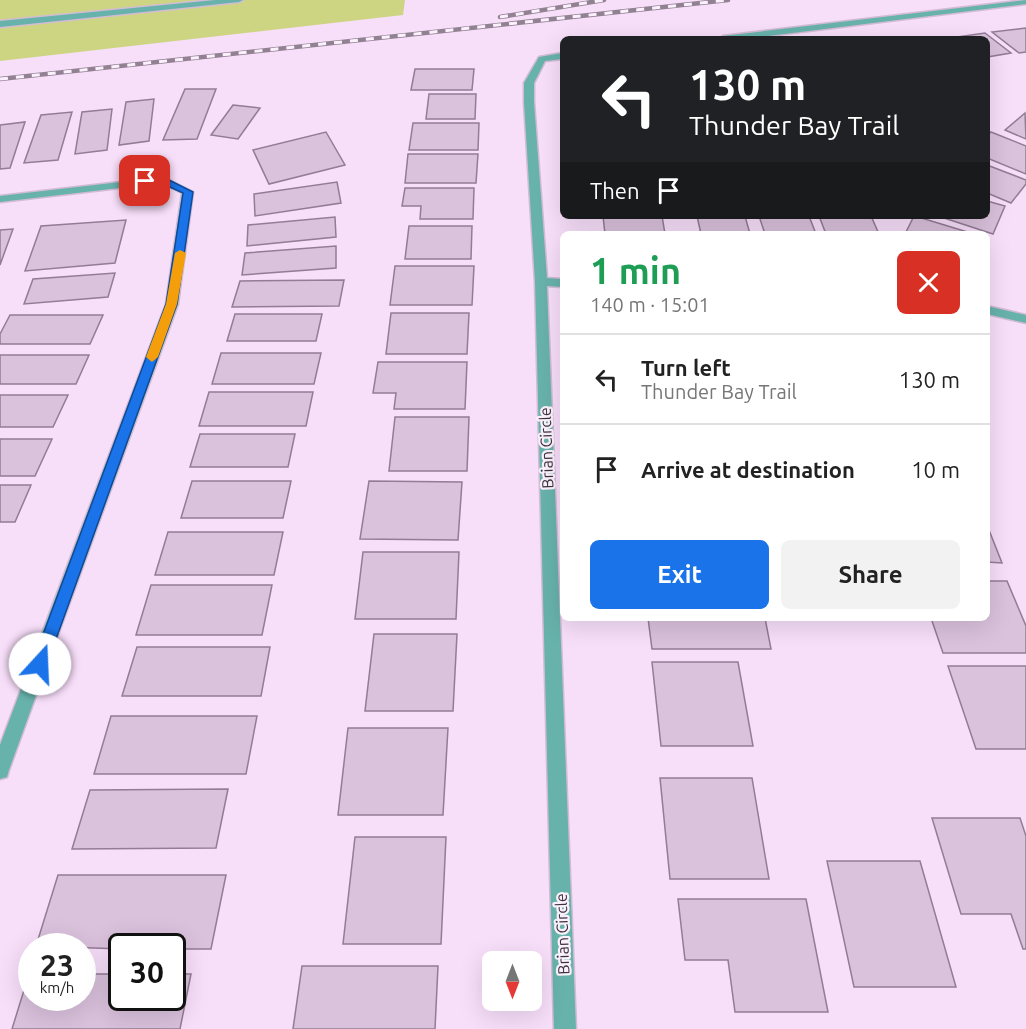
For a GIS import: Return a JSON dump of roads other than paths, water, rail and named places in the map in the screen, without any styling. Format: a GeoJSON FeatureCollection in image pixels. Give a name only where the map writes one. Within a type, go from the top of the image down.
{"type":"FeatureCollection","features":[{"type":"Feature","properties":{"kind":"street"},"geometry":{"type":"LineString","coordinates":[[0,24],[239,0]]}},
{"type":"Feature","properties":{"kind":"street"},"geometry":{"type":"LineString","coordinates":[[766,36],[1026,2]]}},
{"type":"Feature","properties":{"kind":"street","name":"Brian Circle"},"geometry":{"type":"LineString","coordinates":[[560,56],[542,59],[529,83],[541,282],[564,1029]]}},
{"type":"Feature","properties":{"kind":"street"},"geometry":{"type":"LineString","coordinates":[[0,200],[163,180],[188,192],[172,304],[0,770]]}},
{"type":"Feature","properties":{"kind":"street"},"geometry":{"type":"LineString","coordinates":[[541,282],[560,283]]}},
{"type":"Feature","properties":{"kind":"street"},"geometry":{"type":"LineString","coordinates":[[990,311],[1026,319]]}},
{"type":"Feature","properties":{"kind":"railway"},"geometry":{"type":"LineString","coordinates":[[500,17],[604,0]]}},
{"type":"Feature","properties":{"kind":"railway"},"geometry":{"type":"LineString","coordinates":[[0,79],[728,0]]}}]}
